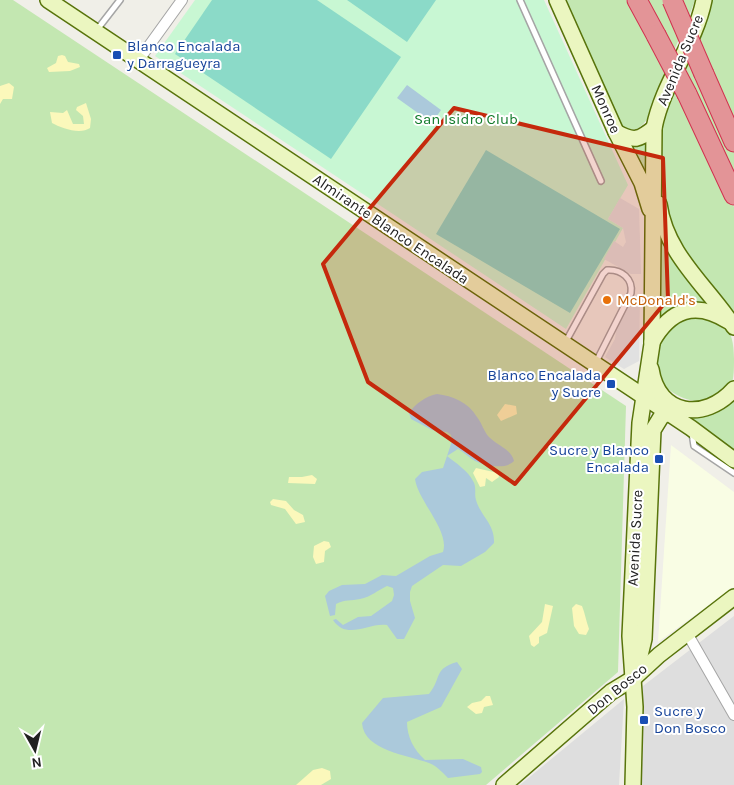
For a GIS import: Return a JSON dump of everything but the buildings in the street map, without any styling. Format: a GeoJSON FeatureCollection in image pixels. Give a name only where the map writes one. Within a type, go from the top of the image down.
{"type":"FeatureCollection","features":[{"type":"Feature","properties":{"kind":"highway"},"geometry":{"type":"LineString","coordinates":[[672,0],[734,142]]}},
{"type":"Feature","properties":{"kind":"highway"},"geometry":{"type":"LineString","coordinates":[[637,1],[687,94],[734,195]]}},
{"type":"Feature","properties":{"kind":"main road","name":"Almirante Blanco Encalada"},"geometry":{"type":"LineString","coordinates":[[48,0],[645,398],[670,408],[691,428],[734,460]]}},
{"type":"Feature","properties":{"kind":"main road","name":"Monroe"},"geometry":{"type":"LineString","coordinates":[[557,0],[616,132],[642,182],[653,219]]}},
{"type":"Feature","properties":{"kind":"main road","name":"Avenida Sucre"},"geometry":{"type":"LineString","coordinates":[[633,785],[634,678],[630,636],[640,423],[652,344],[654,128],[660,104],[698,23],[704,0]]}},
{"type":"Feature","properties":{"kind":"main road"},"geometry":{"type":"LineString","coordinates":[[616,132],[627,138],[636,139],[654,128]]}},
{"type":"Feature","properties":{"kind":"main road","name":"Avenida Sucre"},"geometry":{"type":"LineString","coordinates":[[655,180],[662,219],[677,252],[697,281],[733,325]]}},
{"type":"Feature","properties":{"kind":"main road"},"geometry":{"type":"LineString","coordinates":[[652,344],[664,324],[685,311],[699,309],[721,316],[733,325]]}},
{"type":"Feature","properties":{"kind":"main road"},"geometry":{"type":"LineString","coordinates":[[650,363],[655,384],[670,408],[699,409],[710,406],[723,400],[734,390]]}},
{"type":"Feature","properties":{"kind":"main road","name":"Avenida Sucre"},"geometry":{"type":"LineString","coordinates":[[634,678],[640,662],[644,639],[653,430],[670,408]]}},
{"type":"Feature","properties":{"kind":"main road","name":"Don Bosco"},"geometry":{"type":"LineString","coordinates":[[504,785],[611,692],[634,678],[734,598]]}},
{"type":"Feature","properties":{"kind":"street"},"geometry":{"type":"LineString","coordinates":[[138,60],[182,0]]}},
{"type":"Feature","properties":{"kind":"street"},"geometry":{"type":"LineString","coordinates":[[687,634],[734,715]]}},
{"type":"Feature","properties":{"kind":"lane"},"geometry":{"type":"LineString","coordinates":[[96,32],[120,0]]}},
{"type":"Feature","properties":{"kind":"lane"},"geometry":{"type":"LineString","coordinates":[[520,0],[601,181]]}},
{"type":"Feature","properties":{"kind":"lane"},"geometry":{"type":"LineString","coordinates":[[564,344],[603,274],[607,270],[615,270],[628,278],[632,285],[632,293],[595,365]]}},
{"type":"Feature","properties":{"kind":"lane"},"geometry":{"type":"LineString","coordinates":[[691,428],[694,446],[734,473]]}},
{"type":"Feature","properties":{"kind":"highlighted area"},"geometry":{"type":"Polygon","coordinates":[[[454,108],[663,158],[668,299],[515,484],[368,382],[323,264],[454,108]]]}},
{"type":"Feature","properties":{"kind":"shaded area"},"geometry":{"type":"Polygon","coordinates":[[[620,198],[639,209],[641,274],[631,274],[604,259],[614,241],[623,247],[626,242],[623,228],[608,219],[620,198]]]}},
{"type":"Feature","properties":{"kind":"shaded area"},"geometry":{"type":"Polygon","coordinates":[[[633,298],[640,298],[639,361],[624,369],[605,357],[615,339],[617,324],[633,298]]]}},
{"type":"Feature","properties":{"kind":"shaded area"},"geometry":{"type":"Polygon","coordinates":[[[671,445],[734,492],[734,587],[658,642],[671,445]]]}},
{"type":"Feature","properties":{"kind":"shaded area"},"geometry":{"type":"Polygon","coordinates":[[[734,616],[734,785],[641,785],[643,686],[734,616]]]}},
{"type":"Feature","properties":{"kind":"shaded area"},"geometry":{"type":"Polygon","coordinates":[[[624,699],[619,785],[520,785],[624,699]]]}},
{"type":"Feature","properties":{"kind":"green space"},"geometry":{"type":"Polygon","coordinates":[[[0,0],[13,0],[626,406],[618,672],[486,785],[0,785],[0,0]]]}},
{"type":"Feature","properties":{"kind":"green space","name":"San Isidro Club"},"geometry":{"type":"Polygon","coordinates":[[[195,0],[544,0],[628,185],[608,219],[623,228],[566,329],[155,56],[195,0]]]}},
{"type":"Feature","properties":{"kind":"green space"},"geometry":{"type":"Polygon","coordinates":[[[212,0],[317,0],[401,57],[331,159],[175,54],[212,0]]]}},
{"type":"Feature","properties":{"kind":"green space"},"geometry":{"type":"Polygon","coordinates":[[[347,0],[436,0],[407,42],[347,0]]]}},
{"type":"Feature","properties":{"kind":"green space"},"geometry":{"type":"Polygon","coordinates":[[[562,0],[626,0],[660,50],[665,31],[648,0],[695,0],[649,116],[638,128],[628,130],[616,124],[562,0]]]}},
{"type":"Feature","properties":{"kind":"green space"},"geometry":{"type":"Polygon","coordinates":[[[706,0],[734,0],[734,122],[707,59],[734,151],[734,175],[685,96],[734,207],[734,319],[676,242],[664,207],[660,162],[661,125],[706,0]]]}},
{"type":"Feature","properties":{"kind":"green space"},"geometry":{"type":"Polygon","coordinates":[[[646,143],[646,179],[628,147],[646,143]]]}},
{"type":"Feature","properties":{"kind":"green space"},"geometry":{"type":"Polygon","coordinates":[[[486,150],[620,229],[570,313],[436,234],[486,150]]]}},
{"type":"Feature","properties":{"kind":"green space"},"geometry":{"type":"Polygon","coordinates":[[[660,225],[714,307],[679,306],[656,319],[660,225]]]}},
{"type":"Feature","properties":{"kind":"green space"},"geometry":{"type":"Polygon","coordinates":[[[690,317],[718,322],[729,331],[732,338],[734,366],[731,386],[716,398],[707,401],[689,400],[672,392],[660,379],[655,363],[657,345],[666,330],[672,325],[690,317]]]}},
{"type":"Feature","properties":{"kind":"green space"},"geometry":{"type":"Polygon","coordinates":[[[734,399],[734,453],[685,414],[716,410],[734,399]]]}},
{"type":"Feature","properties":{"kind":"sand"},"geometry":{"type":"Polygon","coordinates":[[[58,56],[65,56],[68,62],[79,64],[80,67],[70,71],[49,72],[47,68],[56,63],[58,56]]]}},
{"type":"Feature","properties":{"kind":"sand"},"geometry":{"type":"Polygon","coordinates":[[[9,83],[14,87],[12,99],[3,99],[0,104],[0,86],[9,83]]]}},
{"type":"Feature","properties":{"kind":"sand"},"geometry":{"type":"Polygon","coordinates":[[[86,103],[91,119],[90,128],[76,131],[65,129],[52,123],[50,112],[63,113],[67,110],[73,124],[84,124],[83,116],[76,110],[77,107],[86,103]]]}},
{"type":"Feature","properties":{"kind":"sand"},"geometry":{"type":"Polygon","coordinates":[[[505,404],[516,406],[517,414],[501,421],[497,415],[505,404]]]}},
{"type":"Feature","properties":{"kind":"sand"},"geometry":{"type":"Polygon","coordinates":[[[476,468],[498,473],[499,477],[492,482],[486,478],[485,486],[480,487],[473,473],[476,468]]]}},
{"type":"Feature","properties":{"kind":"sand"},"geometry":{"type":"Polygon","coordinates":[[[312,475],[317,479],[315,484],[288,483],[289,477],[312,475]]]}},
{"type":"Feature","properties":{"kind":"sand"},"geometry":{"type":"Polygon","coordinates":[[[273,499],[286,501],[294,510],[303,515],[305,522],[296,524],[285,509],[271,505],[270,502],[273,499]]]}},
{"type":"Feature","properties":{"kind":"sand"},"geometry":{"type":"Polygon","coordinates":[[[324,541],[329,542],[331,547],[325,551],[324,562],[316,564],[313,557],[314,546],[324,541]]]}},
{"type":"Feature","properties":{"kind":"sand"},"geometry":{"type":"Polygon","coordinates":[[[545,604],[553,606],[547,633],[539,637],[539,643],[534,647],[531,645],[529,636],[542,622],[545,604]]]}},
{"type":"Feature","properties":{"kind":"sand"},"geometry":{"type":"Polygon","coordinates":[[[576,604],[582,606],[584,611],[589,629],[586,635],[579,634],[574,626],[572,608],[576,604]]]}},
{"type":"Feature","properties":{"kind":"sand"},"geometry":{"type":"Polygon","coordinates":[[[486,696],[490,696],[493,705],[484,707],[482,713],[476,714],[467,707],[472,703],[481,701],[486,696]]]}},
{"type":"Feature","properties":{"kind":"sand"},"geometry":{"type":"Polygon","coordinates":[[[322,768],[330,771],[331,779],[321,785],[296,785],[313,770],[322,768]]]}},
{"type":"Feature","properties":{"kind":"water"},"geometry":{"type":"Polygon","coordinates":[[[407,85],[441,110],[432,123],[397,98],[407,85]]]}},
{"type":"Feature","properties":{"kind":"water"},"geometry":{"type":"Polygon","coordinates":[[[437,394],[449,396],[465,404],[479,419],[489,437],[510,453],[514,461],[506,466],[484,464],[475,461],[458,449],[447,456],[452,441],[451,435],[447,432],[432,430],[411,419],[409,413],[421,401],[437,394]]]}},
{"type":"Feature","properties":{"kind":"water"},"geometry":{"type":"Polygon","coordinates":[[[447,456],[465,471],[473,481],[478,506],[490,526],[494,536],[494,543],[485,552],[461,566],[443,565],[412,586],[410,601],[415,618],[404,639],[397,639],[387,625],[351,630],[339,626],[333,620],[336,619],[343,625],[358,617],[371,616],[392,601],[394,595],[393,588],[387,586],[364,598],[339,602],[336,604],[335,615],[330,616],[325,596],[329,591],[342,585],[365,584],[382,575],[396,576],[430,556],[443,552],[444,544],[438,525],[417,488],[415,479],[422,472],[443,468],[447,456]]]}},
{"type":"Feature","properties":{"kind":"water"},"geometry":{"type":"Polygon","coordinates":[[[457,662],[462,669],[441,707],[407,722],[408,733],[414,748],[425,760],[463,759],[481,767],[482,772],[480,774],[448,778],[432,764],[388,750],[370,740],[362,723],[383,698],[429,694],[441,671],[457,662]]]}},
{"type":"Feature","properties":{"kind":"place","name":"Blanco Encalada y Darragueyra"},"geometry":{"type":"Point","coordinates":[117,55]}},
{"type":"Feature","properties":{"kind":"place","name":"McDonald's"},"geometry":{"type":"Point","coordinates":[607,300]}},
{"type":"Feature","properties":{"kind":"place","name":"Blanco Encalada y Sucre"},"geometry":{"type":"Point","coordinates":[611,384]}},
{"type":"Feature","properties":{"kind":"place","name":"Sucre y Blanco Encalada"},"geometry":{"type":"Point","coordinates":[659,459]}},
{"type":"Feature","properties":{"kind":"place","name":"Sucre y Don Bosco"},"geometry":{"type":"Point","coordinates":[644,720]}}]}
